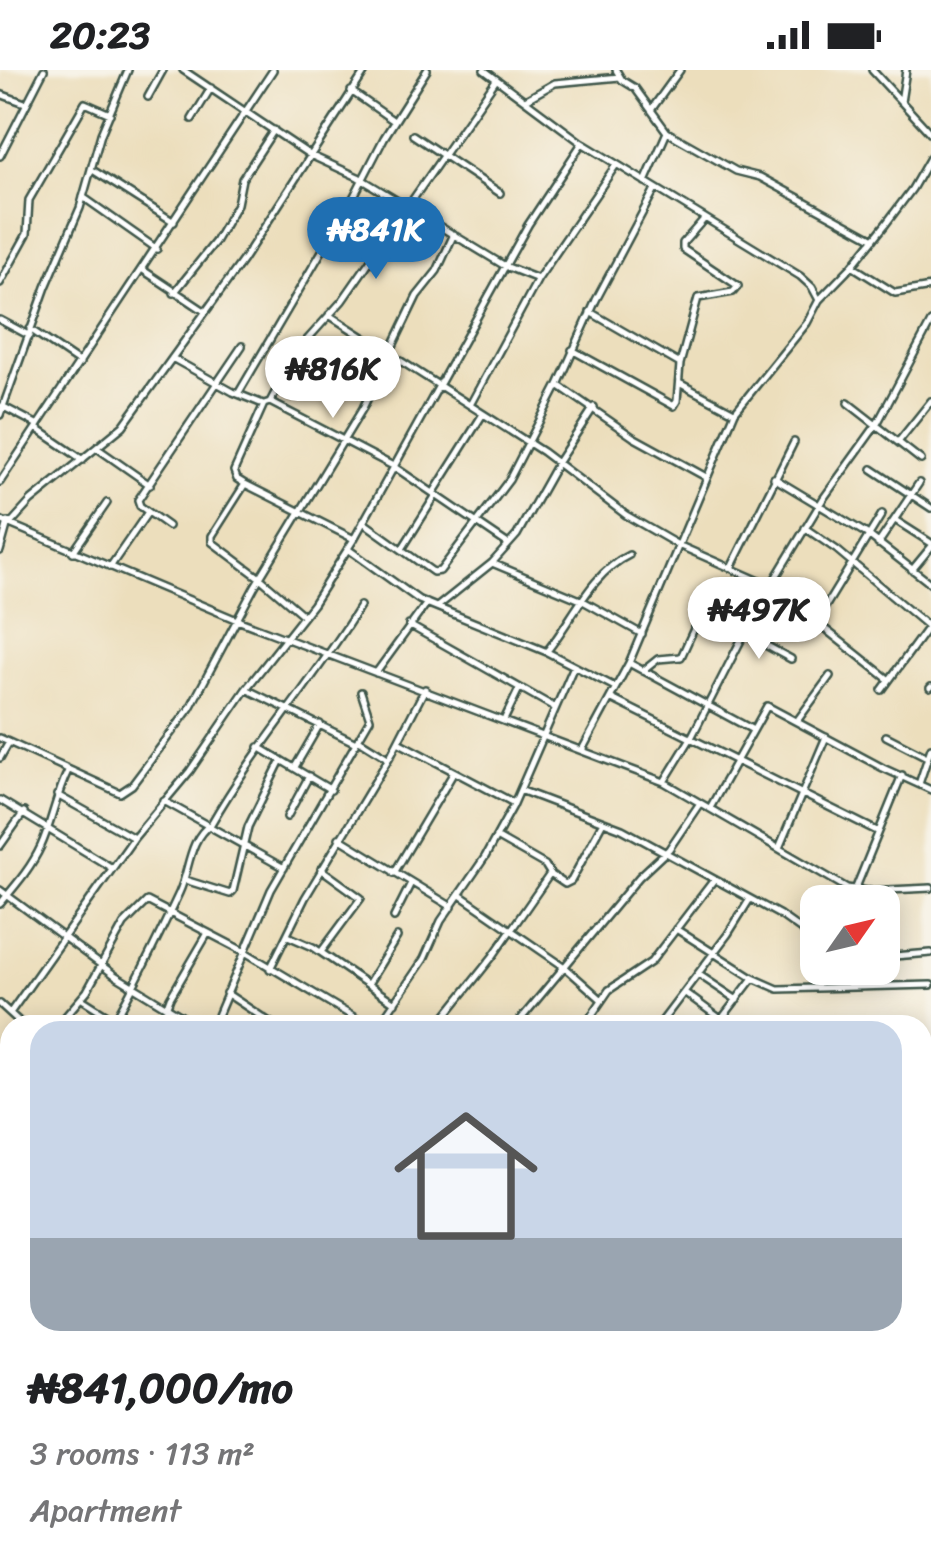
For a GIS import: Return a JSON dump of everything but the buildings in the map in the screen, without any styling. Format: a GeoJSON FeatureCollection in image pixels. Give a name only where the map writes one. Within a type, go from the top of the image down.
{"type":"FeatureCollection","features":[{"type":"Feature","properties":{"kind":"street"},"geometry":{"type":"LineString","coordinates":[[0,156],[44,70]]}},
{"type":"Feature","properties":{"kind":"street"},"geometry":{"type":"LineString","coordinates":[[0,415],[128,70]]}},
{"type":"Feature","properties":{"kind":"street"},"geometry":{"type":"LineString","coordinates":[[148,97],[164,70]]}},
{"type":"Feature","properties":{"kind":"street"},"geometry":{"type":"LineString","coordinates":[[182,70],[195,73],[310,155],[362,179],[506,266],[538,279]]}},
{"type":"Feature","properties":{"kind":"street"},"geometry":{"type":"LineString","coordinates":[[0,482],[274,70]]}},
{"type":"Feature","properties":{"kind":"street"},"geometry":{"type":"LineString","coordinates":[[0,551],[10,522],[31,500],[123,426],[242,260],[366,70]]}},
{"type":"Feature","properties":{"kind":"street"},"geometry":{"type":"LineString","coordinates":[[238,394],[427,70]]}},
{"type":"Feature","properties":{"kind":"street"},"geometry":{"type":"LineString","coordinates":[[484,70],[582,143],[800,276],[819,300]]}},
{"type":"Feature","properties":{"kind":"street"},"geometry":{"type":"LineString","coordinates":[[651,110],[680,70]]}},
{"type":"Feature","properties":{"kind":"street"},"geometry":{"type":"LineString","coordinates":[[872,70],[931,134]]}},
{"type":"Feature","properties":{"kind":"street"},"geometry":{"type":"LineString","coordinates":[[901,102],[906,70]]}},
{"type":"Feature","properties":{"kind":"street"},"geometry":{"type":"LineString","coordinates":[[524,100],[555,83],[618,73],[635,88],[667,132],[736,171],[760,177],[874,238]]}},
{"type":"Feature","properties":{"kind":"street"},"geometry":{"type":"LineString","coordinates":[[354,539],[244,484],[236,479],[234,471],[297,351],[329,316],[496,80]]}},
{"type":"Feature","properties":{"kind":"street"},"geometry":{"type":"LineString","coordinates":[[192,119],[211,88]]}},
{"type":"Feature","properties":{"kind":"street"},"geometry":{"type":"LineString","coordinates":[[352,91],[395,121]]}},
{"type":"Feature","properties":{"kind":"street"},"geometry":{"type":"LineString","coordinates":[[0,94],[26,103]]}},
{"type":"Feature","properties":{"kind":"street"},"geometry":{"type":"LineString","coordinates":[[0,283],[27,234],[28,200],[85,103],[110,114]]}},
{"type":"Feature","properties":{"kind":"street"},"geometry":{"type":"LineString","coordinates":[[174,293],[222,232],[237,204],[242,179],[274,130]]}},
{"type":"Feature","properties":{"kind":"street"},"geometry":{"type":"LineString","coordinates":[[645,182],[667,132]]}},
{"type":"Feature","properties":{"kind":"street"},"geometry":{"type":"LineString","coordinates":[[412,135],[500,193]]}},
{"type":"Feature","properties":{"kind":"street"},"geometry":{"type":"LineString","coordinates":[[0,1004],[10,1013],[112,868],[190,771],[348,550],[528,225],[582,143]]}},
{"type":"Feature","properties":{"kind":"street"},"geometry":{"type":"LineString","coordinates":[[582,750],[629,663],[735,412],[806,323],[819,300],[852,266],[912,189],[931,156]]}},
{"type":"Feature","properties":{"kind":"street"},"geometry":{"type":"LineString","coordinates":[[470,406],[538,279],[616,165]]}},
{"type":"Feature","properties":{"kind":"street"},"geometry":{"type":"LineString","coordinates":[[91,169],[174,222]]}},
{"type":"Feature","properties":{"kind":"street"},"geometry":{"type":"LineString","coordinates":[[363,522],[438,572],[509,480],[655,189]]}},
{"type":"Feature","properties":{"kind":"street"},"geometry":{"type":"LineString","coordinates":[[83,197],[157,249]]}},
{"type":"Feature","properties":{"kind":"street"},"geometry":{"type":"LineString","coordinates":[[572,350],[674,406],[680,364],[698,298],[734,292],[738,286],[683,248],[705,218]]}},
{"type":"Feature","properties":{"kind":"street"},"geometry":{"type":"LineString","coordinates":[[0,738],[120,793],[128,788],[190,708],[260,578],[363,408],[417,296],[437,270],[454,234]]}},
{"type":"Feature","properties":{"kind":"street"},"geometry":{"type":"LineString","coordinates":[[852,266],[895,293],[931,287]]}},
{"type":"Feature","properties":{"kind":"street"},"geometry":{"type":"LineString","coordinates":[[143,270],[204,310]]}},
{"type":"Feature","properties":{"kind":"street"},"geometry":{"type":"LineString","coordinates":[[590,312],[680,364]]}},
{"type":"Feature","properties":{"kind":"street"},"geometry":{"type":"LineString","coordinates":[[329,316],[528,442],[626,514],[678,544],[771,586],[888,679]]}},
{"type":"Feature","properties":{"kind":"street"},"geometry":{"type":"LineString","coordinates":[[0,320],[80,363]]}},
{"type":"Feature","properties":{"kind":"street"},"geometry":{"type":"LineString","coordinates":[[664,782],[771,586],[819,506],[877,424],[931,322]]}},
{"type":"Feature","properties":{"kind":"street"},"geometry":{"type":"LineString","coordinates":[[168,526],[137,503],[242,346]]}},
{"type":"Feature","properties":{"kind":"street"},"geometry":{"type":"LineString","coordinates":[[172,358],[238,394],[267,403],[393,466],[508,544]]}},
{"type":"Feature","properties":{"kind":"street"},"geometry":{"type":"LineString","coordinates":[[679,383],[735,412]]}},
{"type":"Feature","properties":{"kind":"street"},"geometry":{"type":"LineString","coordinates":[[558,385],[633,437],[706,476]]}},
{"type":"Feature","properties":{"kind":"street"},"geometry":{"type":"LineString","coordinates":[[899,442],[931,402]]}},
{"type":"Feature","properties":{"kind":"street"},"geometry":{"type":"LineString","coordinates":[[848,403],[921,460]]}},
{"type":"Feature","properties":{"kind":"street"},"geometry":{"type":"LineString","coordinates":[[2,406],[83,460]]}},
{"type":"Feature","properties":{"kind":"street"},"geometry":{"type":"LineString","coordinates":[[436,608],[492,563],[508,544],[594,407]]}},
{"type":"Feature","properties":{"kind":"street"},"geometry":{"type":"LineString","coordinates":[[402,549],[484,414]]}},
{"type":"Feature","properties":{"kind":"street"},"geometry":{"type":"LineString","coordinates":[[731,568],[794,442]]}},
{"type":"Feature","properties":{"kind":"street"},"geometry":{"type":"LineString","coordinates":[[97,448],[150,485]]}},
{"type":"Feature","properties":{"kind":"street"},"geometry":{"type":"LineString","coordinates":[[872,468],[931,508]]}},
{"type":"Feature","properties":{"kind":"street"},"geometry":{"type":"LineString","coordinates":[[774,478],[867,534],[931,584]]}},
{"type":"Feature","properties":{"kind":"street"},"geometry":{"type":"LineString","coordinates":[[878,544],[919,482]]}},
{"type":"Feature","properties":{"kind":"street"},"geometry":{"type":"LineString","coordinates":[[244,484],[212,542],[303,615]]}},
{"type":"Feature","properties":{"kind":"street"},"geometry":{"type":"LineString","coordinates":[[73,552],[107,503]]}},
{"type":"Feature","properties":{"kind":"street"},"geometry":{"type":"LineString","coordinates":[[110,567],[148,512]]}},
{"type":"Feature","properties":{"kind":"street"},"geometry":{"type":"LineString","coordinates":[[816,622],[882,514]]}},
{"type":"Feature","properties":{"kind":"street"},"geometry":{"type":"LineString","coordinates":[[0,520],[237,620],[664,782],[845,885]]}},
{"type":"Feature","properties":{"kind":"street"},"geometry":{"type":"LineString","coordinates":[[895,520],[931,545],[912,570]]}},
{"type":"Feature","properties":{"kind":"street"},"geometry":{"type":"LineString","coordinates":[[805,528],[929,628],[882,690]]}},
{"type":"Feature","properties":{"kind":"street"},"geometry":{"type":"LineString","coordinates":[[348,550],[426,603],[547,652],[615,688]]}},
{"type":"Feature","properties":{"kind":"street"},"geometry":{"type":"LineString","coordinates":[[547,652],[602,574],[628,555]]}},
{"type":"Feature","properties":{"kind":"street"},"geometry":{"type":"LineString","coordinates":[[492,563],[583,601],[642,634]]}},
{"type":"Feature","properties":{"kind":"street"},"geometry":{"type":"LineString","coordinates":[[376,673],[426,603]]}},
{"type":"Feature","properties":{"kind":"street"},"geometry":{"type":"LineString","coordinates":[[118,1015],[170,912],[194,844],[360,606]]}},
{"type":"Feature","properties":{"kind":"street"},"geometry":{"type":"LineString","coordinates":[[643,671],[658,659],[681,656],[702,615],[709,614],[791,660]]}},
{"type":"Feature","properties":{"kind":"street"},"geometry":{"type":"LineString","coordinates":[[409,625],[554,706]]}},
{"type":"Feature","properties":{"kind":"street"},"geometry":{"type":"LineString","coordinates":[[629,663],[752,730]]}},
{"type":"Feature","properties":{"kind":"street"},"geometry":{"type":"LineString","coordinates":[[386,1014],[496,837],[574,666]]}},
{"type":"Feature","properties":{"kind":"street"},"geometry":{"type":"LineString","coordinates":[[798,721],[830,676]]}},
{"type":"Feature","properties":{"kind":"street"},"geometry":{"type":"LineString","coordinates":[[246,689],[388,758]]}},
{"type":"Feature","properties":{"kind":"street"},"geometry":{"type":"LineString","coordinates":[[270,969],[339,838],[398,742],[425,689]]}},
{"type":"Feature","properties":{"kind":"street"},"geometry":{"type":"LineString","coordinates":[[504,719],[519,689]]}},
{"type":"Feature","properties":{"kind":"street"},"geometry":{"type":"LineString","coordinates":[[218,1015],[284,868],[370,719],[361,692]]}},
{"type":"Feature","properties":{"kind":"street"},"geometry":{"type":"LineString","coordinates":[[610,698],[878,831]]}},
{"type":"Feature","properties":{"kind":"street"},"geometry":{"type":"LineString","coordinates":[[710,808],[767,706],[931,790]]}},
{"type":"Feature","properties":{"kind":"street"},"geometry":{"type":"LineString","coordinates":[[295,767],[320,724]]}},
{"type":"Feature","properties":{"kind":"street"},"geometry":{"type":"LineString","coordinates":[[886,736],[927,758]]}},
{"type":"Feature","properties":{"kind":"street"},"geometry":{"type":"LineString","coordinates":[[779,848],[826,737]]}},
{"type":"Feature","properties":{"kind":"street"},"geometry":{"type":"LineString","coordinates":[[398,742],[514,803]]}},
{"type":"Feature","properties":{"kind":"street"},"geometry":{"type":"LineString","coordinates":[[0,758],[8,744]]}},
{"type":"Feature","properties":{"kind":"street"},"geometry":{"type":"LineString","coordinates":[[259,747],[331,790]]}},
{"type":"Feature","properties":{"kind":"street"},"geometry":{"type":"LineString","coordinates":[[919,784],[931,748]]}},
{"type":"Feature","properties":{"kind":"street"},"geometry":{"type":"LineString","coordinates":[[184,880],[230,894],[248,827],[282,760]]}},
{"type":"Feature","properties":{"kind":"street"},"geometry":{"type":"LineString","coordinates":[[0,904],[28,869],[68,771]]}},
{"type":"Feature","properties":{"kind":"street"},"geometry":{"type":"LineString","coordinates":[[394,873],[454,772]]}},
{"type":"Feature","properties":{"kind":"street"},"geometry":{"type":"LineString","coordinates":[[287,817],[309,776]]}},
{"type":"Feature","properties":{"kind":"street"},"geometry":{"type":"LineString","coordinates":[[856,885],[902,776]]}},
{"type":"Feature","properties":{"kind":"street"},"geometry":{"type":"LineString","coordinates":[[520,790],[603,822],[800,929]]}},
{"type":"Feature","properties":{"kind":"street"},"geometry":{"type":"LineString","coordinates":[[57,794],[134,838]]}},
{"type":"Feature","properties":{"kind":"street"},"geometry":{"type":"LineString","coordinates":[[0,800],[112,868]]}},
{"type":"Feature","properties":{"kind":"street"},"geometry":{"type":"LineString","coordinates":[[164,801],[284,868]]}},
{"type":"Feature","properties":{"kind":"street"},"geometry":{"type":"LineString","coordinates":[[525,1015],[664,853],[700,803]]}},
{"type":"Feature","properties":{"kind":"street"},"geometry":{"type":"LineString","coordinates":[[0,846],[24,812]]}},
{"type":"Feature","properties":{"kind":"street"},"geometry":{"type":"LineString","coordinates":[[496,837],[546,864],[550,874],[568,884],[603,822]]}},
{"type":"Feature","properties":{"kind":"street"},"geometry":{"type":"LineString","coordinates":[[339,838],[452,907]]}},
{"type":"Feature","properties":{"kind":"street"},"geometry":{"type":"LineString","coordinates":[[322,870],[360,898],[322,952]]}},
{"type":"Feature","properties":{"kind":"street"},"geometry":{"type":"LineString","coordinates":[[446,1015],[550,874]]}},
{"type":"Feature","properties":{"kind":"street"},"geometry":{"type":"LineString","coordinates":[[592,1015],[609,990],[652,962],[713,881]]}},
{"type":"Feature","properties":{"kind":"street"},"geometry":{"type":"LineString","coordinates":[[394,916],[411,883]]}},
{"type":"Feature","properties":{"kind":"street"},"geometry":{"type":"LineString","coordinates":[[900,889],[931,888]]}},
{"type":"Feature","properties":{"kind":"street"},"geometry":{"type":"LineString","coordinates":[[0,890],[132,987],[178,1015]]}},
{"type":"Feature","properties":{"kind":"street"},"geometry":{"type":"LineString","coordinates":[[460,895],[566,968],[602,1000]]}},
{"type":"Feature","properties":{"kind":"street"},"geometry":{"type":"LineString","coordinates":[[666,1015],[750,900]]}},
{"type":"Feature","properties":{"kind":"street"},"geometry":{"type":"LineString","coordinates":[[67,1015],[82,999],[124,924],[147,901],[246,952],[351,1015]]}},
{"type":"Feature","properties":{"kind":"street"},"geometry":{"type":"LineString","coordinates":[[676,929],[753,978],[778,989],[931,985]]}},
{"type":"Feature","properties":{"kind":"street"},"geometry":{"type":"LineString","coordinates":[[164,1015],[208,933]]}},
{"type":"Feature","properties":{"kind":"street"},"geometry":{"type":"LineString","coordinates":[[288,936],[322,952],[395,1003]]}},
{"type":"Feature","properties":{"kind":"street"},"geometry":{"type":"LineString","coordinates":[[368,984],[397,936]]}},
{"type":"Feature","properties":{"kind":"street"},"geometry":{"type":"LineString","coordinates":[[900,956],[931,953]]}},
{"type":"Feature","properties":{"kind":"street"},"geometry":{"type":"LineString","coordinates":[[698,974],[737,1000]]}},
{"type":"Feature","properties":{"kind":"street"},"geometry":{"type":"LineString","coordinates":[[725,1015],[753,978]]}},
{"type":"Feature","properties":{"kind":"street"},"geometry":{"type":"LineString","coordinates":[[684,992],[711,1015]]}},
{"type":"Feature","properties":{"kind":"street"},"geometry":{"type":"LineString","coordinates":[[226,993],[258,1015]]}},
{"type":"Feature","properties":{"kind":"street"},"geometry":{"type":"LineString","coordinates":[[82,999],[103,1015]]}}]}
